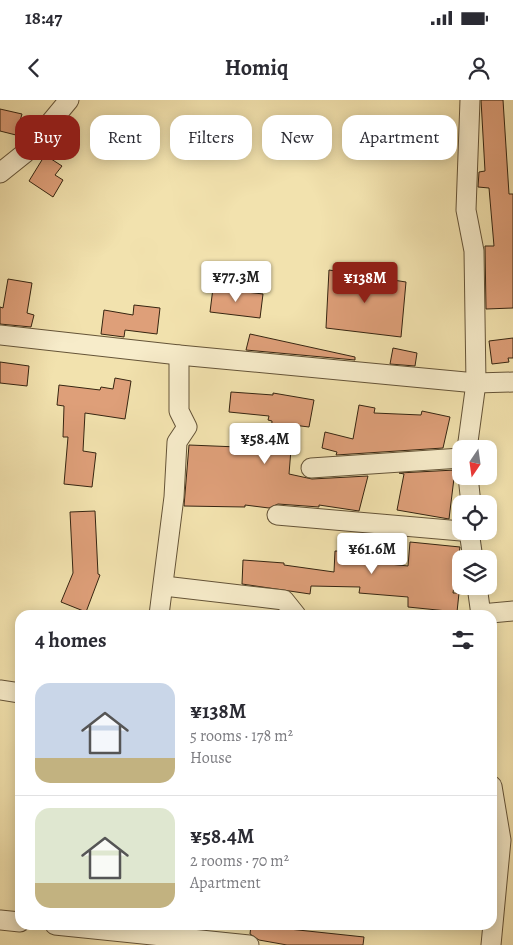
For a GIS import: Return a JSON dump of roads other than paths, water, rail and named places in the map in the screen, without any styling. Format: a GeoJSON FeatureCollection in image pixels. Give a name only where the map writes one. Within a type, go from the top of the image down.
{"type":"FeatureCollection","features":[{"type":"Feature","properties":{"kind":"street"},"geometry":{"type":"LineString","coordinates":[[0,173],[25,153],[69,100]]}},
{"type":"Feature","properties":{"kind":"street"},"geometry":{"type":"LineString","coordinates":[[468,440],[476,382],[474,251],[466,210],[470,100]]}},
{"type":"Feature","properties":{"kind":"street"},"geometry":{"type":"LineString","coordinates":[[0,335],[179,355],[476,382],[513,382]]}},
{"type":"Feature","properties":{"kind":"street"},"geometry":{"type":"LineString","coordinates":[[160,610],[174,497],[177,442],[187,427],[179,411],[179,355]]}},
{"type":"Feature","properties":{"kind":"street"},"geometry":{"type":"LineString","coordinates":[[310,468],[452,459]]}},
{"type":"Feature","properties":{"kind":"street"},"geometry":{"type":"LineString","coordinates":[[277,515],[452,529]]}},
{"type":"Feature","properties":{"kind":"street"},"geometry":{"type":"LineString","coordinates":[[164,586],[284,600],[292,610]]}},
{"type":"Feature","properties":{"kind":"street"},"geometry":{"type":"LineString","coordinates":[[478,595],[480,610]]}},
{"type":"Feature","properties":{"kind":"street"},"geometry":{"type":"LineString","coordinates":[[497,614],[513,612]]}},
{"type":"Feature","properties":{"kind":"street"},"geometry":{"type":"LineString","coordinates":[[0,690],[15,692]]}},
{"type":"Feature","properties":{"kind":"street"},"geometry":{"type":"LineString","coordinates":[[497,816],[501,840],[497,882]]}},
{"type":"Feature","properties":{"kind":"street"},"geometry":{"type":"LineString","coordinates":[[0,920],[15,922]]}},
{"type":"Feature","properties":{"kind":"street"},"geometry":{"type":"LineString","coordinates":[[145,930],[249,945]]}},
{"type":"Feature","properties":{"kind":"street"},"geometry":{"type":"LineString","coordinates":[[491,945],[492,930]]}}]}
